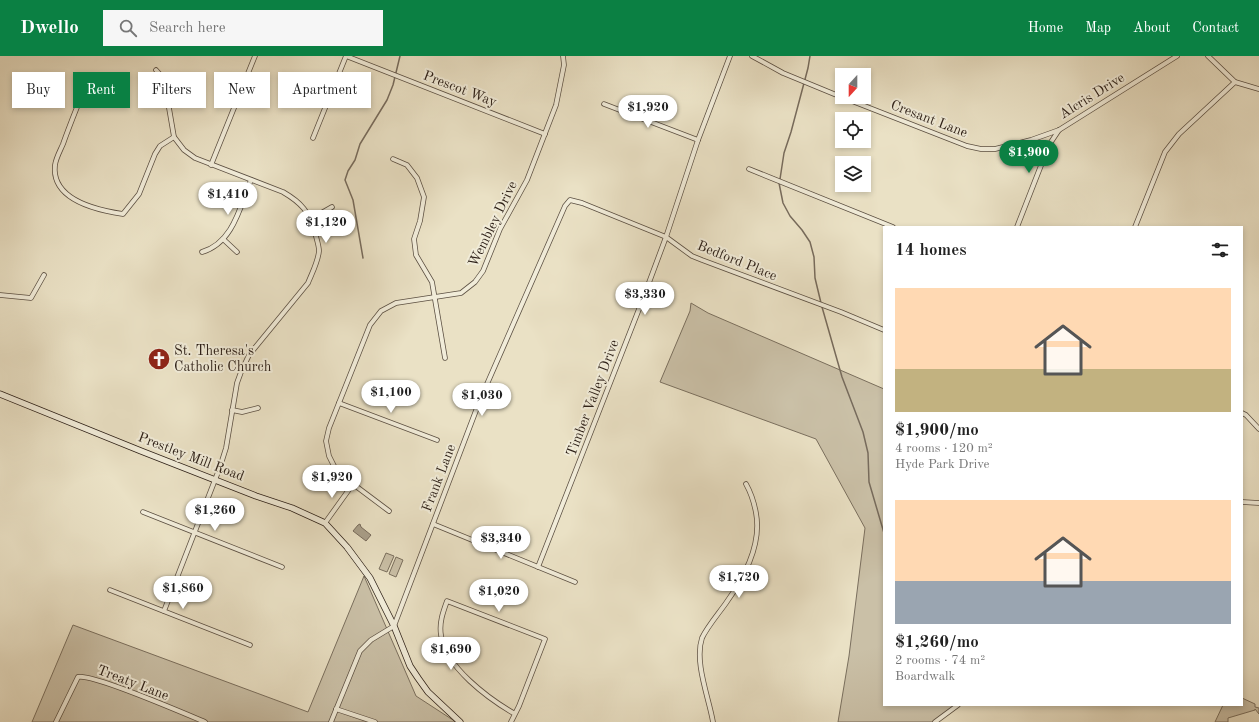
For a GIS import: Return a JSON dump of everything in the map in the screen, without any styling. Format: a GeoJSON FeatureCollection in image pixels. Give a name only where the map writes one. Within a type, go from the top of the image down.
{"type":"FeatureCollection","features":[{"type":"Feature","properties":{"kind":"street"},"geometry":{"type":"LineString","coordinates":[[212,165],[255,56]]}},
{"type":"Feature","properties":{"kind":"street"},"geometry":{"type":"LineString","coordinates":[[313,138],[346,56]]}},
{"type":"Feature","properties":{"kind":"street","name":"Prescot Way"},"geometry":{"type":"LineString","coordinates":[[346,56],[545,134]]}},
{"type":"Feature","properties":{"kind":"street","name":"Wembley Drive"},"geometry":{"type":"LineString","coordinates":[[389,511],[337,472],[329,456],[326,441],[329,428],[370,325],[381,311],[396,303],[461,293],[475,282],[483,272],[500,229],[527,180],[556,105],[564,65],[563,56]]}},
{"type":"Feature","properties":{"kind":"street","name":"Timber Valley Drive"},"geometry":{"type":"LineString","coordinates":[[538,567],[638,312],[666,237],[698,140],[730,56]]}},
{"type":"Feature","properties":{"kind":"street","name":"Cresant Lane"},"geometry":{"type":"LineString","coordinates":[[752,56],[782,73],[961,143],[981,149],[994,149],[1024,142],[1059,130]]}},
{"type":"Feature","properties":{"kind":"street","name":"Alcris Drive"},"geometry":{"type":"LineString","coordinates":[[1059,130],[1178,56]]}},
{"type":"Feature","properties":{"kind":"street"},"geometry":{"type":"LineString","coordinates":[[1208,56],[1235,82],[1259,89]]}},
{"type":"Feature","properties":{"kind":"street"},"geometry":{"type":"LineString","coordinates":[[156,70],[164,79],[174,137],[184,150],[195,158],[283,192],[291,197],[301,205],[311,219],[317,240],[318,251],[312,273],[303,288],[250,355],[237,383],[226,448],[216,480],[164,611]]}},
{"type":"Feature","properties":{"kind":"street"},"geometry":{"type":"LineString","coordinates":[[1135,226],[1165,152],[1179,134],[1235,82]]}},
{"type":"Feature","properties":{"kind":"street"},"geometry":{"type":"LineString","coordinates":[[604,104],[698,140]]}},
{"type":"Feature","properties":{"kind":"street"},"geometry":{"type":"LineString","coordinates":[[77,108],[55,164],[56,179],[65,193],[75,200],[101,210],[123,214],[139,194],[157,150],[160,146],[174,137]]}},
{"type":"Feature","properties":{"kind":"street"},"geometry":{"type":"LineString","coordinates":[[1017,226],[1049,145],[1059,130]]}},
{"type":"Feature","properties":{"kind":"street"},"geometry":{"type":"LineString","coordinates":[[393,159],[407,165],[417,178],[424,197],[420,221],[414,239],[416,255],[432,282],[445,358]]}},
{"type":"Feature","properties":{"kind":"street"},"geometry":{"type":"LineString","coordinates":[[749,169],[891,226]]}},
{"type":"Feature","properties":{"kind":"street"},"geometry":{"type":"LineString","coordinates":[[202,252],[210,250],[223,239],[233,227],[251,180]]}},
{"type":"Feature","properties":{"kind":"street","name":"Bedford Place"},"geometry":{"type":"LineString","coordinates":[[565,206],[570,200],[582,202],[666,237],[692,256],[883,330]]}},
{"type":"Feature","properties":{"kind":"street","name":"Frank Lane"},"geometry":{"type":"LineString","coordinates":[[394,626],[480,400],[565,206]]}},
{"type":"Feature","properties":{"kind":"street"},"geometry":{"type":"LineString","coordinates":[[311,219],[332,207]]}},
{"type":"Feature","properties":{"kind":"street"},"geometry":{"type":"LineString","coordinates":[[223,239],[237,252]]}},
{"type":"Feature","properties":{"kind":"street"},"geometry":{"type":"LineString","coordinates":[[0,294],[30,298],[44,275]]}},
{"type":"Feature","properties":{"kind":"street","name":"Prestley Mill Road"},"geometry":{"type":"LineString","coordinates":[[0,394],[256,496],[292,508],[325,523],[348,547],[370,578],[394,626],[410,666],[418,678],[428,692],[460,722]]}},
{"type":"Feature","properties":{"kind":"street"},"geometry":{"type":"LineString","coordinates":[[339,403],[436,440]]}},
{"type":"Feature","properties":{"kind":"street"},"geometry":{"type":"LineString","coordinates":[[232,410],[242,412],[258,408]]}},
{"type":"Feature","properties":{"kind":"street"},"geometry":{"type":"LineString","coordinates":[[1243,414],[1259,429]]}},
{"type":"Feature","properties":{"kind":"street"},"geometry":{"type":"LineString","coordinates":[[325,523],[353,484]]}},
{"type":"Feature","properties":{"kind":"street"},"geometry":{"type":"LineString","coordinates":[[713,722],[700,666],[700,651],[702,638],[738,585],[752,556],[757,526],[756,513],[753,498],[746,484]]}},
{"type":"Feature","properties":{"kind":"street"},"geometry":{"type":"LineString","coordinates":[[1243,502],[1259,503]]}},
{"type":"Feature","properties":{"kind":"street"},"geometry":{"type":"LineString","coordinates":[[143,512],[282,567]]}},
{"type":"Feature","properties":{"kind":"street"},"geometry":{"type":"LineString","coordinates":[[433,524],[574,582]]}},
{"type":"Feature","properties":{"kind":"street"},"geometry":{"type":"LineString","coordinates":[[110,590],[250,645]]}},
{"type":"Feature","properties":{"kind":"street"},"geometry":{"type":"LineString","coordinates":[[511,722],[515,714],[545,639],[447,601],[443,612],[441,634],[446,651],[456,665],[483,693],[515,714]]}},
{"type":"Feature","properties":{"kind":"street"},"geometry":{"type":"LineString","coordinates":[[331,722],[360,651],[371,640],[394,626]]}},
{"type":"Feature","properties":{"kind":"street","name":"Treaty Lane"},"geometry":{"type":"LineString","coordinates":[[56,722],[78,677],[82,676],[103,682],[205,722]]}},
{"type":"Feature","properties":{"kind":"street"},"geometry":{"type":"LineString","coordinates":[[935,722],[957,706]]}},
{"type":"Feature","properties":{"kind":"street"},"geometry":{"type":"LineString","coordinates":[[336,709],[375,722]]}},
{"type":"Feature","properties":{"kind":"shaded area"},"geometry":{"type":"Polygon","coordinates":[[[691,303],[708,313],[883,389],[883,706],[957,706],[935,722],[838,722],[849,656],[865,528],[816,439],[660,382],[690,311],[691,303]]]}},
{"type":"Feature","properties":{"kind":"shaded area"},"geometry":{"type":"Polygon","coordinates":[[[360,524],[361,527],[371,535],[366,541],[353,531],[360,524]]]}},
{"type":"Feature","properties":{"kind":"shaded area"},"geometry":{"type":"Polygon","coordinates":[[[386,553],[394,556],[387,572],[379,569],[386,553]]]}},
{"type":"Feature","properties":{"kind":"shaded area"},"geometry":{"type":"Polygon","coordinates":[[[396,557],[403,560],[396,577],[389,574],[396,557]]]}},
{"type":"Feature","properties":{"kind":"shaded area"},"geometry":{"type":"Polygon","coordinates":[[[364,576],[416,696],[456,722],[32,722],[73,625],[308,712],[364,576]]]}},
{"type":"Feature","properties":{"kind":"shaded area"},"geometry":{"type":"Polygon","coordinates":[[[1243,698],[1255,704],[1255,707],[1259,708],[1259,714],[1255,709],[1228,718],[1228,722],[1215,722],[1223,706],[1243,706],[1243,698]]]}},
{"type":"Feature","properties":{"kind":"waterway"},"geometry":{"type":"LineString","coordinates":[[363,258],[353,200],[345,180],[348,171],[355,160],[360,144],[387,100],[393,85],[400,56]]}},
{"type":"Feature","properties":{"kind":"waterway"},"geometry":{"type":"LineString","coordinates":[[780,179],[784,153],[791,132],[810,56]]}},
{"type":"Feature","properties":{"kind":"waterway"},"geometry":{"type":"LineString","coordinates":[[779,183],[783,203],[790,216],[810,242],[814,257],[815,278],[821,303]]}},
{"type":"Feature","properties":{"kind":"waterway"},"geometry":{"type":"LineString","coordinates":[[822,307],[842,377],[863,432],[868,453],[869,482],[883,530]]}},
{"type":"Feature","properties":{"kind":"place","name":"St. Theresa's Catholic Church"},"geometry":{"type":"Point","coordinates":[159,359]}}]}
